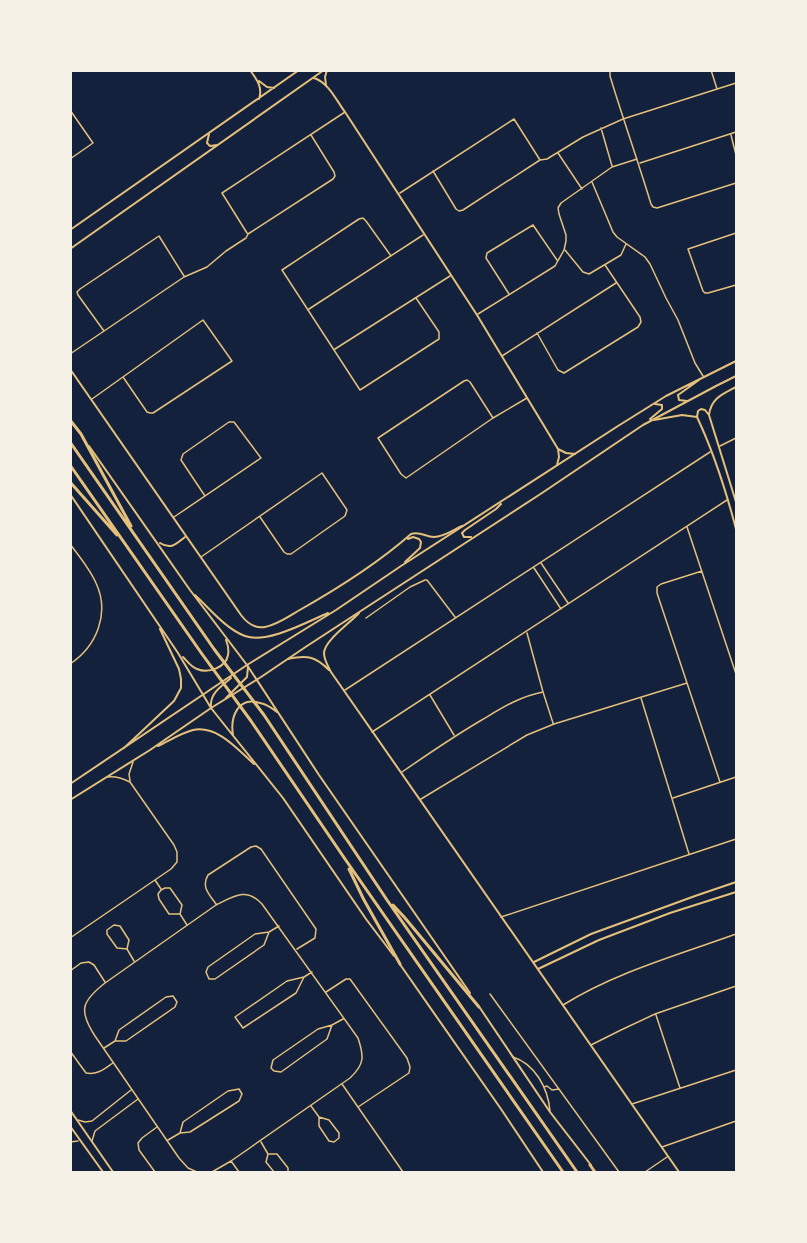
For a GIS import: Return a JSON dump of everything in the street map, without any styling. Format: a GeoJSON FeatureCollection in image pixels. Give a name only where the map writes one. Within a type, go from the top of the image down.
{"type":"FeatureCollection","features":[{"type":"Feature","properties":{"kind":"highway"},"geometry":{"type":"LineString","coordinates":[[70,420],[81,434],[137,538]]}},
{"type":"Feature","properties":{"kind":"highway"},"geometry":{"type":"LineString","coordinates":[[70,442],[214,649],[264,715],[387,900],[576,1173]]}},
{"type":"Feature","properties":{"kind":"highway"},"geometry":{"type":"LineString","coordinates":[[70,465],[251,721],[564,1173]]}},
{"type":"Feature","properties":{"kind":"highway"},"geometry":{"type":"LineString","coordinates":[[70,482],[126,545]]}},
{"type":"Feature","properties":{"kind":"highway"},"geometry":{"type":"LineString","coordinates":[[345,859],[364,900],[400,964]]}},
{"type":"Feature","properties":{"kind":"highway"},"geometry":{"type":"LineString","coordinates":[[387,900],[405,918],[479,1007]]}},
{"type":"Feature","properties":{"kind":"highway"},"geometry":{"type":"LineString","coordinates":[[590,1165],[596,1173]]}},
{"type":"Feature","properties":{"kind":"main road"},"geometry":{"type":"LineString","coordinates":[[250,70],[261,83],[274,88]]}},
{"type":"Feature","properties":{"kind":"main road"},"geometry":{"type":"LineString","coordinates":[[70,230],[299,70]]}},
{"type":"Feature","properties":{"kind":"main road"},"geometry":{"type":"LineString","coordinates":[[70,249],[325,70]]}},
{"type":"Feature","properties":{"kind":"main road"},"geometry":{"type":"LineString","coordinates":[[325,70],[326,85]]}},
{"type":"Feature","properties":{"kind":"main road"},"geometry":{"type":"LineString","coordinates":[[253,74],[261,89],[259,99]]}},
{"type":"Feature","properties":{"kind":"main road"},"geometry":{"type":"LineString","coordinates":[[314,78],[326,85],[345,112],[477,315],[558,449],[559,457],[556,465]]}},
{"type":"Feature","properties":{"kind":"main road"},"geometry":{"type":"LineString","coordinates":[[209,134],[207,143],[210,146],[218,145]]}},
{"type":"Feature","properties":{"kind":"main road"},"geometry":{"type":"LineString","coordinates":[[212,708],[210,702],[213,695],[247,664],[336,610],[653,404],[736,361]]}},
{"type":"Feature","properties":{"kind":"main road"},"geometry":{"type":"LineString","coordinates":[[70,369],[185,537],[245,621],[252,625],[266,627],[283,620],[337,588],[411,534],[443,535],[474,520]]}},
{"type":"Feature","properties":{"kind":"main road"},"geometry":{"type":"LineString","coordinates":[[70,800],[257,680],[643,425],[736,376]]}},
{"type":"Feature","properties":{"kind":"main road"},"geometry":{"type":"LineString","coordinates":[[690,400],[681,401],[678,396],[702,377]]}},
{"type":"Feature","properties":{"kind":"main road"},"geometry":{"type":"LineString","coordinates":[[709,415],[710,406],[716,399],[736,387]]}},
{"type":"Feature","properties":{"kind":"main road"},"geometry":{"type":"LineString","coordinates":[[643,425],[662,410],[663,406],[660,404],[653,404]]}},
{"type":"Feature","properties":{"kind":"main road"},"geometry":{"type":"LineString","coordinates":[[736,502],[709,415],[701,409],[697,417],[711,451],[736,529]]}},
{"type":"Feature","properties":{"kind":"main road"},"geometry":{"type":"LineString","coordinates":[[651,420],[682,415],[697,417]]}},
{"type":"Feature","properties":{"kind":"main road"},"geometry":{"type":"LineString","coordinates":[[81,434],[190,590],[247,664],[319,775],[511,1056],[590,1165]]}},
{"type":"Feature","properties":{"kind":"main road"},"geometry":{"type":"LineString","coordinates":[[558,449],[575,454]]}},
{"type":"Feature","properties":{"kind":"main road"},"geometry":{"type":"LineString","coordinates":[[70,494],[178,653],[212,708],[283,798],[501,1109],[543,1173]]}},
{"type":"Feature","properties":{"kind":"main road"},"geometry":{"type":"LineString","coordinates":[[476,535],[469,538],[464,537],[462,533],[505,500]]}},
{"type":"Feature","properties":{"kind":"main road"},"geometry":{"type":"LineString","coordinates":[[157,541],[171,547],[185,537]]}},
{"type":"Feature","properties":{"kind":"main road"},"geometry":{"type":"LineString","coordinates":[[401,566],[420,548],[421,542],[412,537],[405,539]]}},
{"type":"Feature","properties":{"kind":"main road"},"geometry":{"type":"LineString","coordinates":[[190,590],[231,627],[253,638],[273,636],[336,610]]}},
{"type":"Feature","properties":{"kind":"main road"},"geometry":{"type":"LineString","coordinates":[[331,672],[324,651],[328,642],[361,611]]}},
{"type":"Feature","properties":{"kind":"main road"},"geometry":{"type":"LineString","coordinates":[[116,755],[174,701],[181,688],[179,669],[156,621]]}},
{"type":"Feature","properties":{"kind":"main road"},"geometry":{"type":"LineString","coordinates":[[178,653],[196,669],[205,671],[214,669],[224,663],[228,656],[225,636]]}},
{"type":"Feature","properties":{"kind":"main road"},"geometry":{"type":"LineString","coordinates":[[287,660],[303,656],[311,657],[321,662],[331,672],[679,1173]]}},
{"type":"Feature","properties":{"kind":"main road"},"geometry":{"type":"LineString","coordinates":[[222,702],[247,677],[249,671],[247,664]]}},
{"type":"Feature","properties":{"kind":"main road"},"geometry":{"type":"LineString","coordinates":[[70,784],[237,672]]}},
{"type":"Feature","properties":{"kind":"main road"},"geometry":{"type":"LineString","coordinates":[[233,737],[232,717],[243,705],[258,702],[269,706],[279,714]]}},
{"type":"Feature","properties":{"kind":"main road"},"geometry":{"type":"LineString","coordinates":[[150,750],[189,731],[204,729],[222,736],[260,768]]}},
{"type":"Feature","properties":{"kind":"main road"},"geometry":{"type":"LineString","coordinates":[[534,962],[591,934],[736,882]]}},
{"type":"Feature","properties":{"kind":"main road"},"geometry":{"type":"LineString","coordinates":[[538,969],[607,937],[670,913],[736,892]]}},
{"type":"Feature","properties":{"kind":"main road"},"geometry":{"type":"LineString","coordinates":[[70,1110],[113,1173]]}},
{"type":"Feature","properties":{"kind":"main road"},"geometry":{"type":"LineString","coordinates":[[70,1126],[103,1173]]}},
{"type":"Feature","properties":{"kind":"street"},"geometry":{"type":"LineString","coordinates":[[612,70],[610,76],[653,207],[657,208],[736,183]]}},
{"type":"Feature","properties":{"kind":"street"},"geometry":{"type":"LineString","coordinates":[[711,70],[717,89]]}},
{"type":"Feature","properties":{"kind":"street"},"geometry":{"type":"LineString","coordinates":[[433,171],[456,209],[463,210],[540,160],[547,159],[601,128],[623,118],[736,83]]}},
{"type":"Feature","properties":{"kind":"street"},"geometry":{"type":"LineString","coordinates":[[70,110],[93,143],[70,159]]}},
{"type":"Feature","properties":{"kind":"street"},"geometry":{"type":"LineString","coordinates":[[248,234],[222,193],[345,112]]}},
{"type":"Feature","properties":{"kind":"street"},"geometry":{"type":"LineString","coordinates":[[399,193],[513,119],[540,160]]}},
{"type":"Feature","properties":{"kind":"street"},"geometry":{"type":"LineString","coordinates":[[601,128],[612,167]]}},
{"type":"Feature","properties":{"kind":"street"},"geometry":{"type":"LineString","coordinates":[[639,163],[736,132]]}},
{"type":"Feature","properties":{"kind":"street"},"geometry":{"type":"LineString","coordinates":[[731,134],[736,154]]}},
{"type":"Feature","properties":{"kind":"street"},"geometry":{"type":"LineString","coordinates":[[70,354],[184,277],[207,267],[246,238],[248,234],[333,179],[334,172],[311,135]]}},
{"type":"Feature","properties":{"kind":"street"},"geometry":{"type":"LineString","coordinates":[[557,153],[582,189]]}},
{"type":"Feature","properties":{"kind":"street"},"geometry":{"type":"LineString","coordinates":[[477,315],[552,268],[564,250],[566,241],[558,208],[561,203],[612,167],[637,159]]}},
{"type":"Feature","properties":{"kind":"street"},"geometry":{"type":"LineString","coordinates":[[592,182],[613,232],[645,257],[654,269],[702,377]]}},
{"type":"Feature","properties":{"kind":"street"},"geometry":{"type":"LineString","coordinates":[[391,256],[363,218],[282,270],[360,390],[440,339],[439,332],[416,298]]}},
{"type":"Feature","properties":{"kind":"street"},"geometry":{"type":"LineString","coordinates":[[509,295],[486,258],[487,253],[532,225],[557,261]]}},
{"type":"Feature","properties":{"kind":"street"},"geometry":{"type":"LineString","coordinates":[[736,233],[688,249],[705,293],[736,285]]}},
{"type":"Feature","properties":{"kind":"street"},"geometry":{"type":"LineString","coordinates":[[308,309],[424,234]]}},
{"type":"Feature","properties":{"kind":"street"},"geometry":{"type":"LineString","coordinates":[[105,332],[78,295],[77,292],[80,289],[159,236],[184,277]]}},
{"type":"Feature","properties":{"kind":"street"},"geometry":{"type":"LineString","coordinates":[[564,250],[586,274],[591,274],[622,254],[627,244]]}},
{"type":"Feature","properties":{"kind":"street"},"geometry":{"type":"LineString","coordinates":[[537,333],[558,370],[564,374],[639,327],[640,317],[605,265]]}},
{"type":"Feature","properties":{"kind":"street"},"geometry":{"type":"LineString","coordinates":[[334,350],[451,275]]}},
{"type":"Feature","properties":{"kind":"street"},"geometry":{"type":"LineString","coordinates":[[502,356],[616,283]]}},
{"type":"Feature","properties":{"kind":"street"},"geometry":{"type":"LineString","coordinates":[[92,399],[203,320],[232,361],[153,413],[147,412],[123,377]]}},
{"type":"Feature","properties":{"kind":"street"},"geometry":{"type":"LineString","coordinates":[[493,418],[467,380],[378,438],[400,474],[405,478],[493,418],[527,398]]}},
{"type":"Feature","properties":{"kind":"street"},"geometry":{"type":"LineString","coordinates":[[173,518],[206,496],[261,458],[234,422],[229,422],[181,457],[206,496]]}},
{"type":"Feature","properties":{"kind":"street"},"geometry":{"type":"LineString","coordinates":[[719,446],[736,438]]}},
{"type":"Feature","properties":{"kind":"street"},"geometry":{"type":"LineString","coordinates":[[344,691],[711,451]]}},
{"type":"Feature","properties":{"kind":"street"},"geometry":{"type":"LineString","coordinates":[[200,558],[322,473],[347,510],[345,516],[291,554],[284,552],[260,517]]}},
{"type":"Feature","properties":{"kind":"street"},"geometry":{"type":"LineString","coordinates":[[372,732],[728,500]]}},
{"type":"Feature","properties":{"kind":"street"},"geometry":{"type":"LineString","coordinates":[[686,526],[736,674]]}},
{"type":"Feature","properties":{"kind":"street"},"geometry":{"type":"LineString","coordinates":[[70,664],[87,650],[98,631],[102,615],[100,594],[96,583],[71,545]]}},
{"type":"Feature","properties":{"kind":"street"},"geometry":{"type":"LineString","coordinates":[[540,562],[569,604]]}},
{"type":"Feature","properties":{"kind":"street"},"geometry":{"type":"LineString","coordinates":[[534,567],[561,609]]}},
{"type":"Feature","properties":{"kind":"street"},"geometry":{"type":"LineString","coordinates":[[702,571],[661,584],[657,587],[657,593],[720,782]]}},
{"type":"Feature","properties":{"kind":"street"},"geometry":{"type":"LineString","coordinates":[[366,618],[410,587],[427,580],[455,618]]}},
{"type":"Feature","properties":{"kind":"street"},"geometry":{"type":"LineString","coordinates":[[405,583],[410,587]]}},
{"type":"Feature","properties":{"kind":"street"},"geometry":{"type":"LineString","coordinates":[[526,631],[554,724]]}},
{"type":"Feature","properties":{"kind":"street"},"geometry":{"type":"LineString","coordinates":[[420,800],[520,738],[554,724],[687,683]]}},
{"type":"Feature","properties":{"kind":"street"},"geometry":{"type":"LineString","coordinates":[[401,773],[454,736],[512,701],[543,692]]}},
{"type":"Feature","properties":{"kind":"street"},"geometry":{"type":"LineString","coordinates":[[430,694],[454,736]]}},
{"type":"Feature","properties":{"kind":"street"},"geometry":{"type":"LineString","coordinates":[[641,697],[690,855]]}},
{"type":"Feature","properties":{"kind":"street"},"geometry":{"type":"LineString","coordinates":[[130,782],[129,774],[134,760]]}},
{"type":"Feature","properties":{"kind":"street"},"geometry":{"type":"LineString","coordinates":[[70,938],[171,869],[177,862],[174,845],[130,782],[115,776],[107,777]]}},
{"type":"Feature","properties":{"kind":"street"},"geometry":{"type":"LineString","coordinates":[[672,799],[736,777]]}},
{"type":"Feature","properties":{"kind":"street"},"geometry":{"type":"LineString","coordinates":[[501,917],[736,839]]}},
{"type":"Feature","properties":{"kind":"street"},"geometry":{"type":"LineString","coordinates":[[216,905],[205,887],[208,875],[256,846],[261,849],[316,929],[315,938],[296,950]]}},
{"type":"Feature","properties":{"kind":"street"},"geometry":{"type":"LineString","coordinates":[[155,880],[161,890]]}},
{"type":"Feature","properties":{"kind":"street"},"geometry":{"type":"LineString","coordinates":[[180,914],[169,914],[159,899],[158,894],[161,890],[170,888],[182,905],[180,914],[187,925]]}},
{"type":"Feature","properties":{"kind":"street"},"geometry":{"type":"LineString","coordinates":[[197,1173],[188,1168],[87,1025],[84,1015],[86,1002],[105,983],[216,905],[236,895],[250,895],[256,897],[279,926],[358,1038],[363,1061],[358,1071],[342,1084],[212,1173]]}},
{"type":"Feature","properties":{"kind":"street"},"geometry":{"type":"LineString","coordinates":[[127,949],[117,948],[107,934],[107,930],[114,925],[120,926],[129,940],[127,949],[135,962]]}},
{"type":"Feature","properties":{"kind":"street"},"geometry":{"type":"LineString","coordinates":[[269,932],[264,945],[215,979],[209,979],[206,972],[208,967],[255,934],[269,932],[279,926]]}},
{"type":"Feature","properties":{"kind":"street"},"geometry":{"type":"LineString","coordinates":[[563,1005],[624,974],[736,934]]}},
{"type":"Feature","properties":{"kind":"street"},"geometry":{"type":"LineString","coordinates":[[70,971],[81,963],[89,962],[94,965],[105,983]]}},
{"type":"Feature","properties":{"kind":"street"},"geometry":{"type":"LineString","coordinates":[[304,978],[287,981],[235,1017],[243,1028],[296,993],[304,978],[312,972]]}},
{"type":"Feature","properties":{"kind":"street"},"geometry":{"type":"LineString","coordinates":[[326,993],[346,979],[350,979],[407,1058],[410,1067],[409,1073],[358,1107]]}},
{"type":"Feature","properties":{"kind":"street"},"geometry":{"type":"LineString","coordinates":[[591,1045],[655,1014],[736,986]]}},
{"type":"Feature","properties":{"kind":"street"},"geometry":{"type":"LineString","coordinates":[[490,993],[619,1173]]}},
{"type":"Feature","properties":{"kind":"street"},"geometry":{"type":"LineString","coordinates":[[103,1048],[115,1041],[126,1041],[175,1007],[177,1002],[173,996],[166,997],[119,1029],[115,1041]]}},
{"type":"Feature","properties":{"kind":"street"},"geometry":{"type":"LineString","coordinates":[[655,1014],[680,1089]]}},
{"type":"Feature","properties":{"kind":"street"},"geometry":{"type":"LineString","coordinates":[[332,1025],[327,1039],[281,1072],[271,1068],[273,1060],[318,1029],[343,1019]]}},
{"type":"Feature","properties":{"kind":"street"},"geometry":{"type":"LineString","coordinates":[[70,1051],[86,1073],[98,1073],[113,1062]]}},
{"type":"Feature","properties":{"kind":"street"},"geometry":{"type":"LineString","coordinates":[[511,1056],[523,1060],[544,1087],[549,1099],[550,1112]]}},
{"type":"Feature","properties":{"kind":"street"},"geometry":{"type":"LineString","coordinates":[[632,1104],[736,1070]]}},
{"type":"Feature","properties":{"kind":"street"},"geometry":{"type":"LineString","coordinates":[[342,1084],[403,1173]]}},
{"type":"Feature","properties":{"kind":"street"},"geometry":{"type":"LineString","coordinates":[[544,1087],[547,1086],[552,1090],[560,1089]]}},
{"type":"Feature","properties":{"kind":"street"},"geometry":{"type":"LineString","coordinates":[[168,1140],[180,1133],[190,1132],[239,1101],[242,1094],[239,1089],[228,1091],[183,1122],[180,1133]]}},
{"type":"Feature","properties":{"kind":"street"},"geometry":{"type":"LineString","coordinates":[[76,1119],[85,1122],[92,1121],[132,1090]]}},
{"type":"Feature","properties":{"kind":"street"},"geometry":{"type":"LineString","coordinates":[[92,1142],[95,1131],[139,1098]]}},
{"type":"Feature","properties":{"kind":"street"},"geometry":{"type":"LineString","coordinates":[[310,1105],[319,1117],[329,1120],[339,1133],[339,1138],[334,1142],[328,1141],[319,1126],[319,1117]]}},
{"type":"Feature","properties":{"kind":"street"},"geometry":{"type":"LineString","coordinates":[[661,1147],[736,1121]]}},
{"type":"Feature","properties":{"kind":"street"},"geometry":{"type":"LineString","coordinates":[[155,1173],[139,1150],[138,1143],[158,1126]]}},
{"type":"Feature","properties":{"kind":"street"},"geometry":{"type":"LineString","coordinates":[[70,1142],[81,1141]]}},
{"type":"Feature","properties":{"kind":"street"},"geometry":{"type":"LineString","coordinates":[[260,1141],[268,1154],[266,1162],[274,1173]]}},
{"type":"Feature","properties":{"kind":"street"},"geometry":{"type":"LineString","coordinates":[[268,1154],[277,1154],[288,1168],[288,1173]]}},
{"type":"Feature","properties":{"kind":"street"},"geometry":{"type":"LineString","coordinates":[[645,1173],[668,1157]]}},
{"type":"Feature","properties":{"kind":"street"},"geometry":{"type":"LineString","coordinates":[[231,1161],[238,1173]]}}]}
